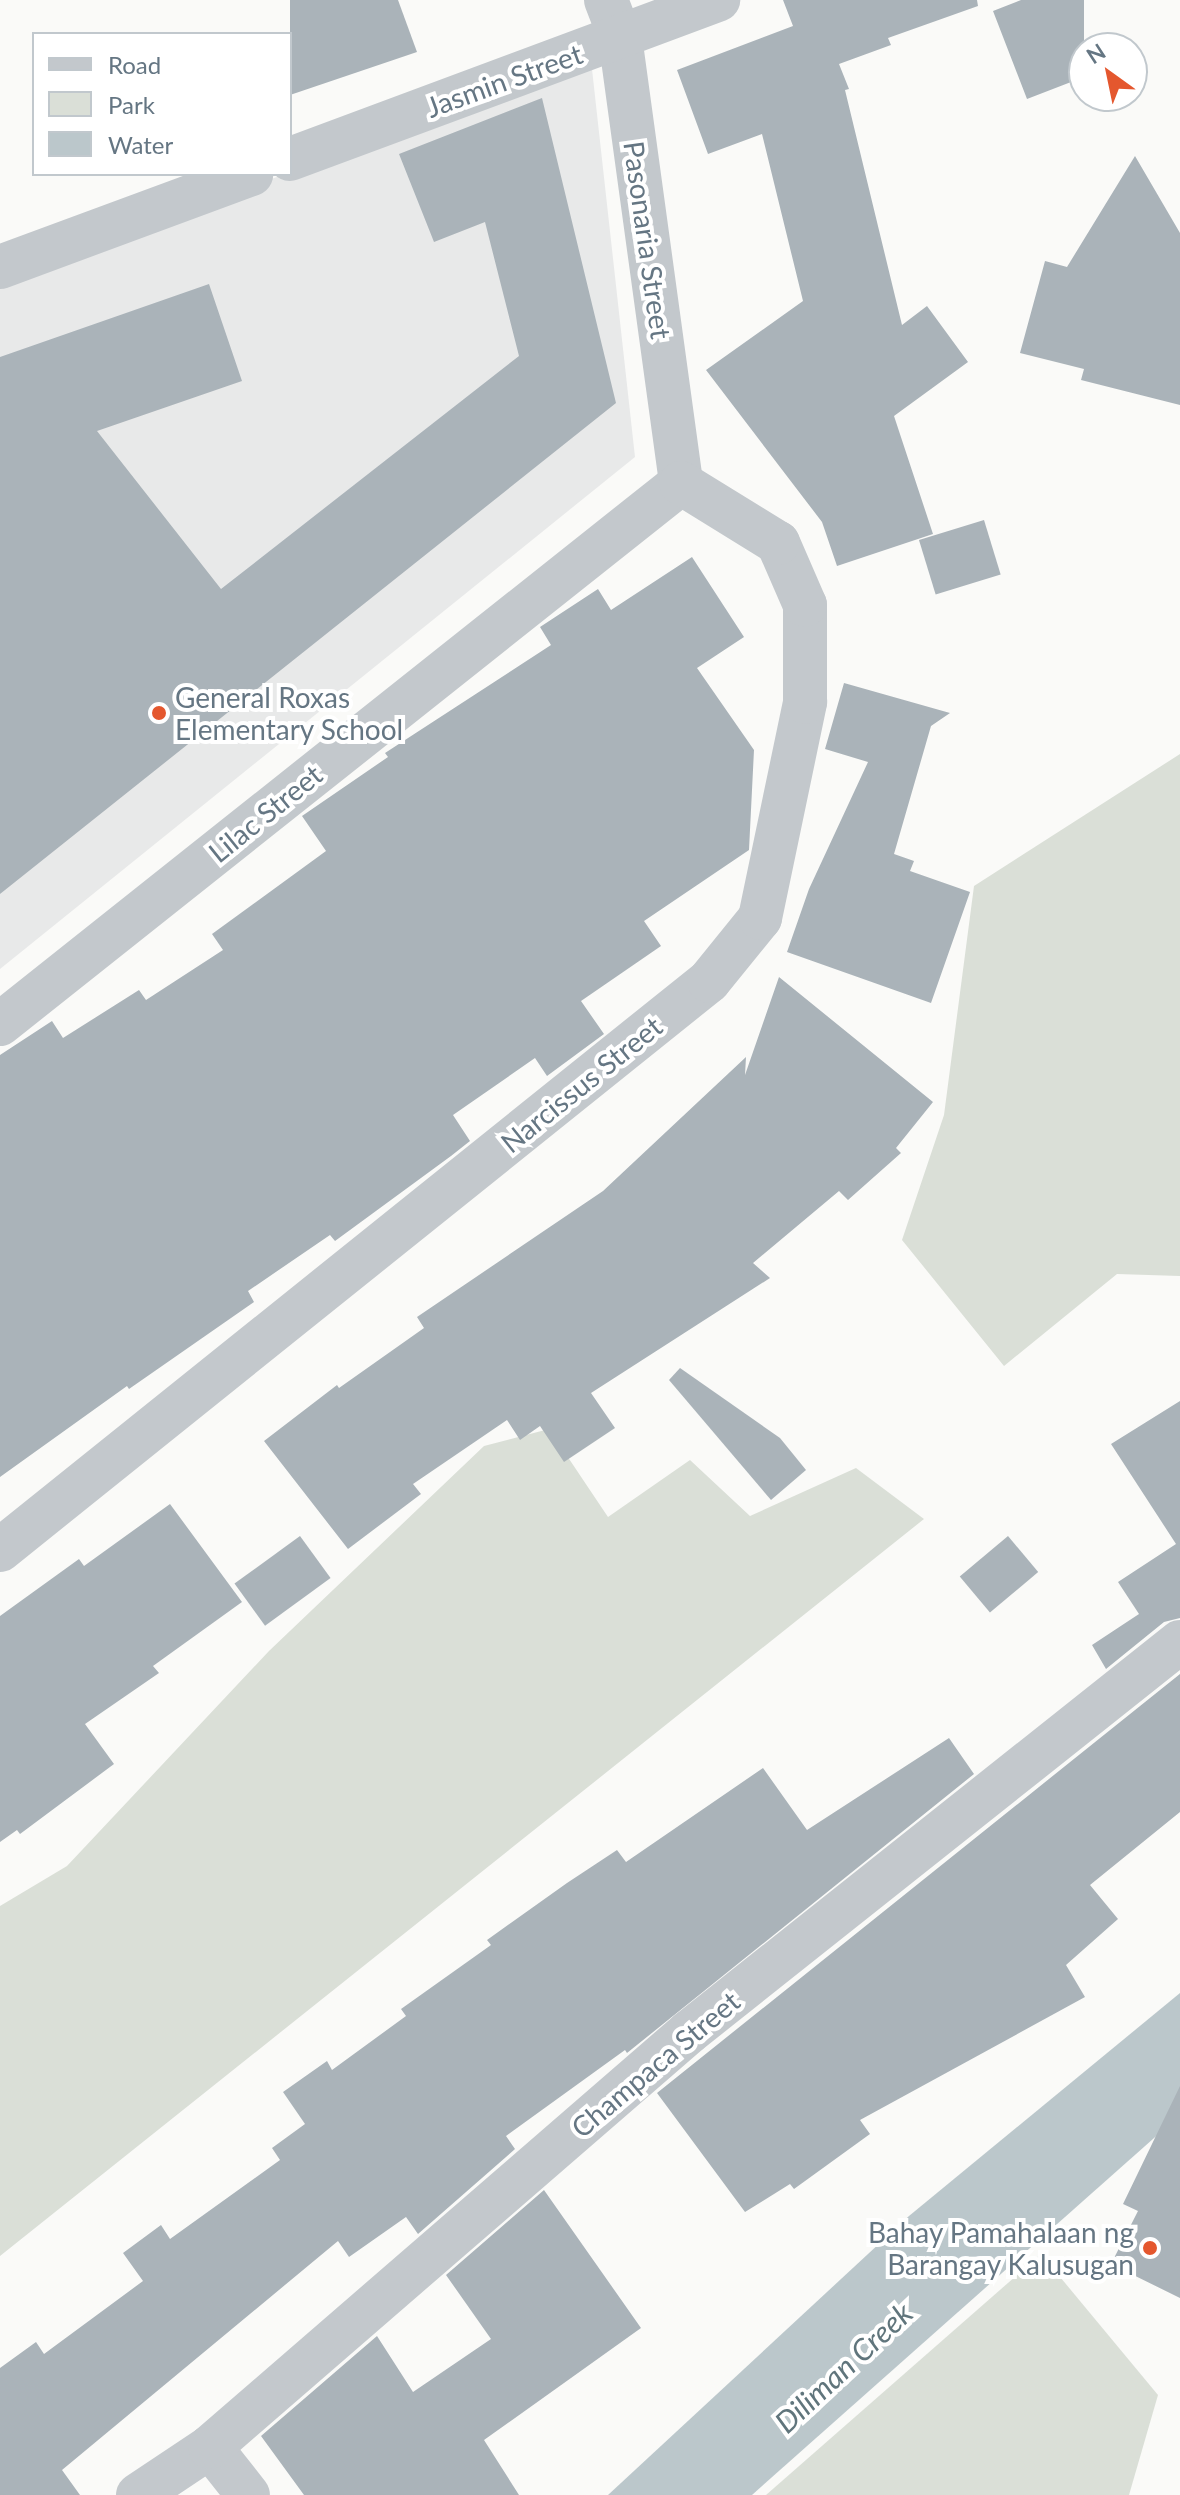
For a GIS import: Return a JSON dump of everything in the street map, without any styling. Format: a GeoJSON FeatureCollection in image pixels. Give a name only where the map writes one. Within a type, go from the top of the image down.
{"type":"FeatureCollection","features":[{"type":"Feature","properties":{"kind":"street","name":"Jasmin Street"},"geometry":{"type":"LineString","coordinates":[[292,158],[613,18],[718,0]]}},
{"type":"Feature","properties":{"kind":"street","name":"Pasonaria Street"},"geometry":{"type":"LineString","coordinates":[[613,18],[681,483]]}},
{"type":"Feature","properties":{"kind":"street"},"geometry":{"type":"LineString","coordinates":[[0,267],[246,176]]}},
{"type":"Feature","properties":{"kind":"street","name":"Lilac Street"},"geometry":{"type":"LineString","coordinates":[[0,1024],[681,483]]}},
{"type":"Feature","properties":{"kind":"street","name":"Narcissus Street"},"geometry":{"type":"LineString","coordinates":[[0,1550],[709,981],[760,918],[805,702],[805,605],[778,543],[681,483]]}},
{"type":"Feature","properties":{"kind":"street","name":"Champaca Street"},"geometry":{"type":"LineString","coordinates":[[138,2495],[210,2447],[689,2032],[1180,1642]]}},
{"type":"Feature","properties":{"kind":"street"},"geometry":{"type":"LineString","coordinates":[[210,2447],[248,2495]]}},
{"type":"Feature","properties":{"kind":"shaded area","name":"General Roxas Elementary School"},"geometry":{"type":"Polygon","coordinates":[[[591,60],[635,457],[0,969],[0,280],[279,176],[292,176],[292,171],[591,60]]]}},
{"type":"Feature","properties":{"kind":"green space"},"geometry":{"type":"Polygon","coordinates":[[[1180,754],[1180,1276],[1117,1274],[1004,1366],[902,1240],[944,1115],[974,886],[1180,754]]]}},
{"type":"Feature","properties":{"kind":"green space"},"geometry":{"type":"Polygon","coordinates":[[[549,1429],[608,1517],[690,1460],[750,1516],[856,1468],[924,1519],[0,2256],[0,1906],[67,1866],[269,1651],[484,1446],[549,1429]]]}},
{"type":"Feature","properties":{"kind":"green space"},"geometry":{"type":"Polygon","coordinates":[[[1041,2254],[1158,2395],[1129,2495],[766,2495],[1041,2254]]]}},
{"type":"Feature","properties":{"kind":"water","name":"Diliman Creek"},"geometry":{"type":"Polygon","coordinates":[[[1180,1993],[1180,2115],[752,2495],[608,2495],[909,2216],[1180,1993]]]}},
{"type":"Feature","properties":{"kind":"building"},"geometry":{"type":"Polygon","coordinates":[[[290,0],[398,0],[417,52],[292,94],[290,0]]]}},
{"type":"Feature","properties":{"kind":"building"},"geometry":{"type":"Polygon","coordinates":[[[783,0],[977,0],[978,6],[888,38],[891,45],[839,64],[849,89],[845,90],[902,325],[927,306],[968,362],[894,416],[933,534],[837,566],[822,522],[706,370],[803,301],[762,134],[708,154],[677,70],[793,26],[783,0]]]}},
{"type":"Feature","properties":{"kind":"building"},"geometry":{"type":"Polygon","coordinates":[[[1021,0],[1084,0],[1084,32],[1068,32],[1068,83],[1027,99],[993,11],[1021,0]]]}},
{"type":"Feature","properties":{"kind":"building"},"geometry":{"type":"Polygon","coordinates":[[[542,98],[616,403],[0,894],[0,357],[209,284],[242,381],[97,431],[221,589],[519,356],[485,222],[434,242],[399,154],[542,98]]]}},
{"type":"Feature","properties":{"kind":"building"},"geometry":{"type":"Polygon","coordinates":[[[1135,156],[1180,233],[1180,405],[1081,380],[1084,369],[1020,353],[1045,261],[1067,267],[1135,156]]]}},
{"type":"Feature","properties":{"kind":"building"},"geometry":{"type":"Polygon","coordinates":[[[984,520],[1001,575],[936,594],[919,540],[984,520]]]}},
{"type":"Feature","properties":{"kind":"building"},"geometry":{"type":"Polygon","coordinates":[[[692,557],[744,637],[697,668],[754,750],[749,850],[644,921],[661,946],[581,1001],[604,1034],[547,1076],[535,1058],[453,1115],[470,1141],[335,1241],[330,1235],[248,1291],[254,1302],[129,1389],[127,1386],[0,1477],[0,1055],[52,1021],[63,1038],[139,990],[146,1000],[223,950],[212,934],[326,851],[302,816],[388,757],[385,753],[551,645],[540,627],[598,589],[611,610],[692,557]]]}},
{"type":"Feature","properties":{"kind":"building"},"geometry":{"type":"Polygon","coordinates":[[[844,683],[950,713],[931,726],[894,854],[914,861],[910,871],[970,892],[931,1003],[787,952],[809,889],[868,762],[825,749],[844,683]]]}},
{"type":"Feature","properties":{"kind":"building"},"geometry":{"type":"Polygon","coordinates":[[[779,977],[933,1102],[896,1148],[901,1153],[848,1200],[839,1191],[753,1263],[770,1278],[591,1393],[615,1428],[564,1462],[540,1426],[520,1440],[507,1420],[413,1484],[421,1494],[348,1549],[264,1441],[337,1385],[339,1388],[424,1328],[417,1317],[603,1191],[746,1057],[745,1075],[779,977]]]}},
{"type":"Feature","properties":{"kind":"building"},"geometry":{"type":"Polygon","coordinates":[[[680,1368],[780,1438],[806,1470],[771,1500],[669,1380],[680,1368]]]}},
{"type":"Feature","properties":{"kind":"building"},"geometry":{"type":"Polygon","coordinates":[[[1180,1401],[1180,1618],[1164,1622],[1106,1669],[1092,1645],[1139,1614],[1118,1582],[1176,1544],[1111,1444],[1180,1401]]]}},
{"type":"Feature","properties":{"kind":"building"},"geometry":{"type":"Polygon","coordinates":[[[170,1504],[242,1602],[153,1666],[159,1673],[85,1724],[114,1764],[20,1834],[17,1830],[0,1842],[0,1616],[79,1559],[84,1566],[170,1504]]]}},
{"type":"Feature","properties":{"kind":"building"},"geometry":{"type":"Polygon","coordinates":[[[300,1536],[331,1578],[265,1626],[234,1584],[300,1536]]]}},
{"type":"Feature","properties":{"kind":"building"},"geometry":{"type":"Polygon","coordinates":[[[1008,1536],[1038,1572],[990,1612],[960,1576],[1008,1536]]]}},
{"type":"Feature","properties":{"kind":"building"},"geometry":{"type":"Polygon","coordinates":[[[1180,1674],[1180,1812],[1090,1885],[1118,1919],[1066,1965],[1085,1997],[860,2120],[870,2134],[794,2189],[790,2184],[745,2212],[657,2093],[1180,1674]]]}},
{"type":"Feature","properties":{"kind":"building"},"geometry":{"type":"Polygon","coordinates":[[[949,1738],[974,1774],[627,2053],[625,2050],[506,2136],[515,2149],[418,2234],[406,2217],[349,2257],[338,2241],[62,2470],[80,2495],[0,2495],[0,2368],[36,2342],[44,2354],[143,2281],[123,2253],[161,2225],[170,2239],[280,2160],[272,2148],[305,2124],[283,2092],[327,2061],[332,2070],[406,2016],[401,2009],[491,1945],[487,1940],[567,1883],[617,1850],[626,1862],[763,1768],[807,1830],[949,1738]]]}},
{"type":"Feature","properties":{"kind":"building"},"geometry":{"type":"Polygon","coordinates":[[[1180,2086],[1180,2298],[1111,2264],[1138,2211],[1123,2204],[1180,2086]]]}},
{"type":"Feature","properties":{"kind":"building"},"geometry":{"type":"Polygon","coordinates":[[[544,2190],[641,2328],[484,2440],[519,2495],[304,2495],[261,2436],[377,2336],[413,2392],[491,2339],[446,2275],[544,2190]]]}},
{"type":"Feature","properties":{"kind":"place","name":"General Roxas Elementary School"},"geometry":{"type":"Point","coordinates":[159,713]}},
{"type":"Feature","properties":{"kind":"place","name":"Bahay Pamahalaan ng Barangay Kalusugan"},"geometry":{"type":"Point","coordinates":[1150,2248]}}]}
